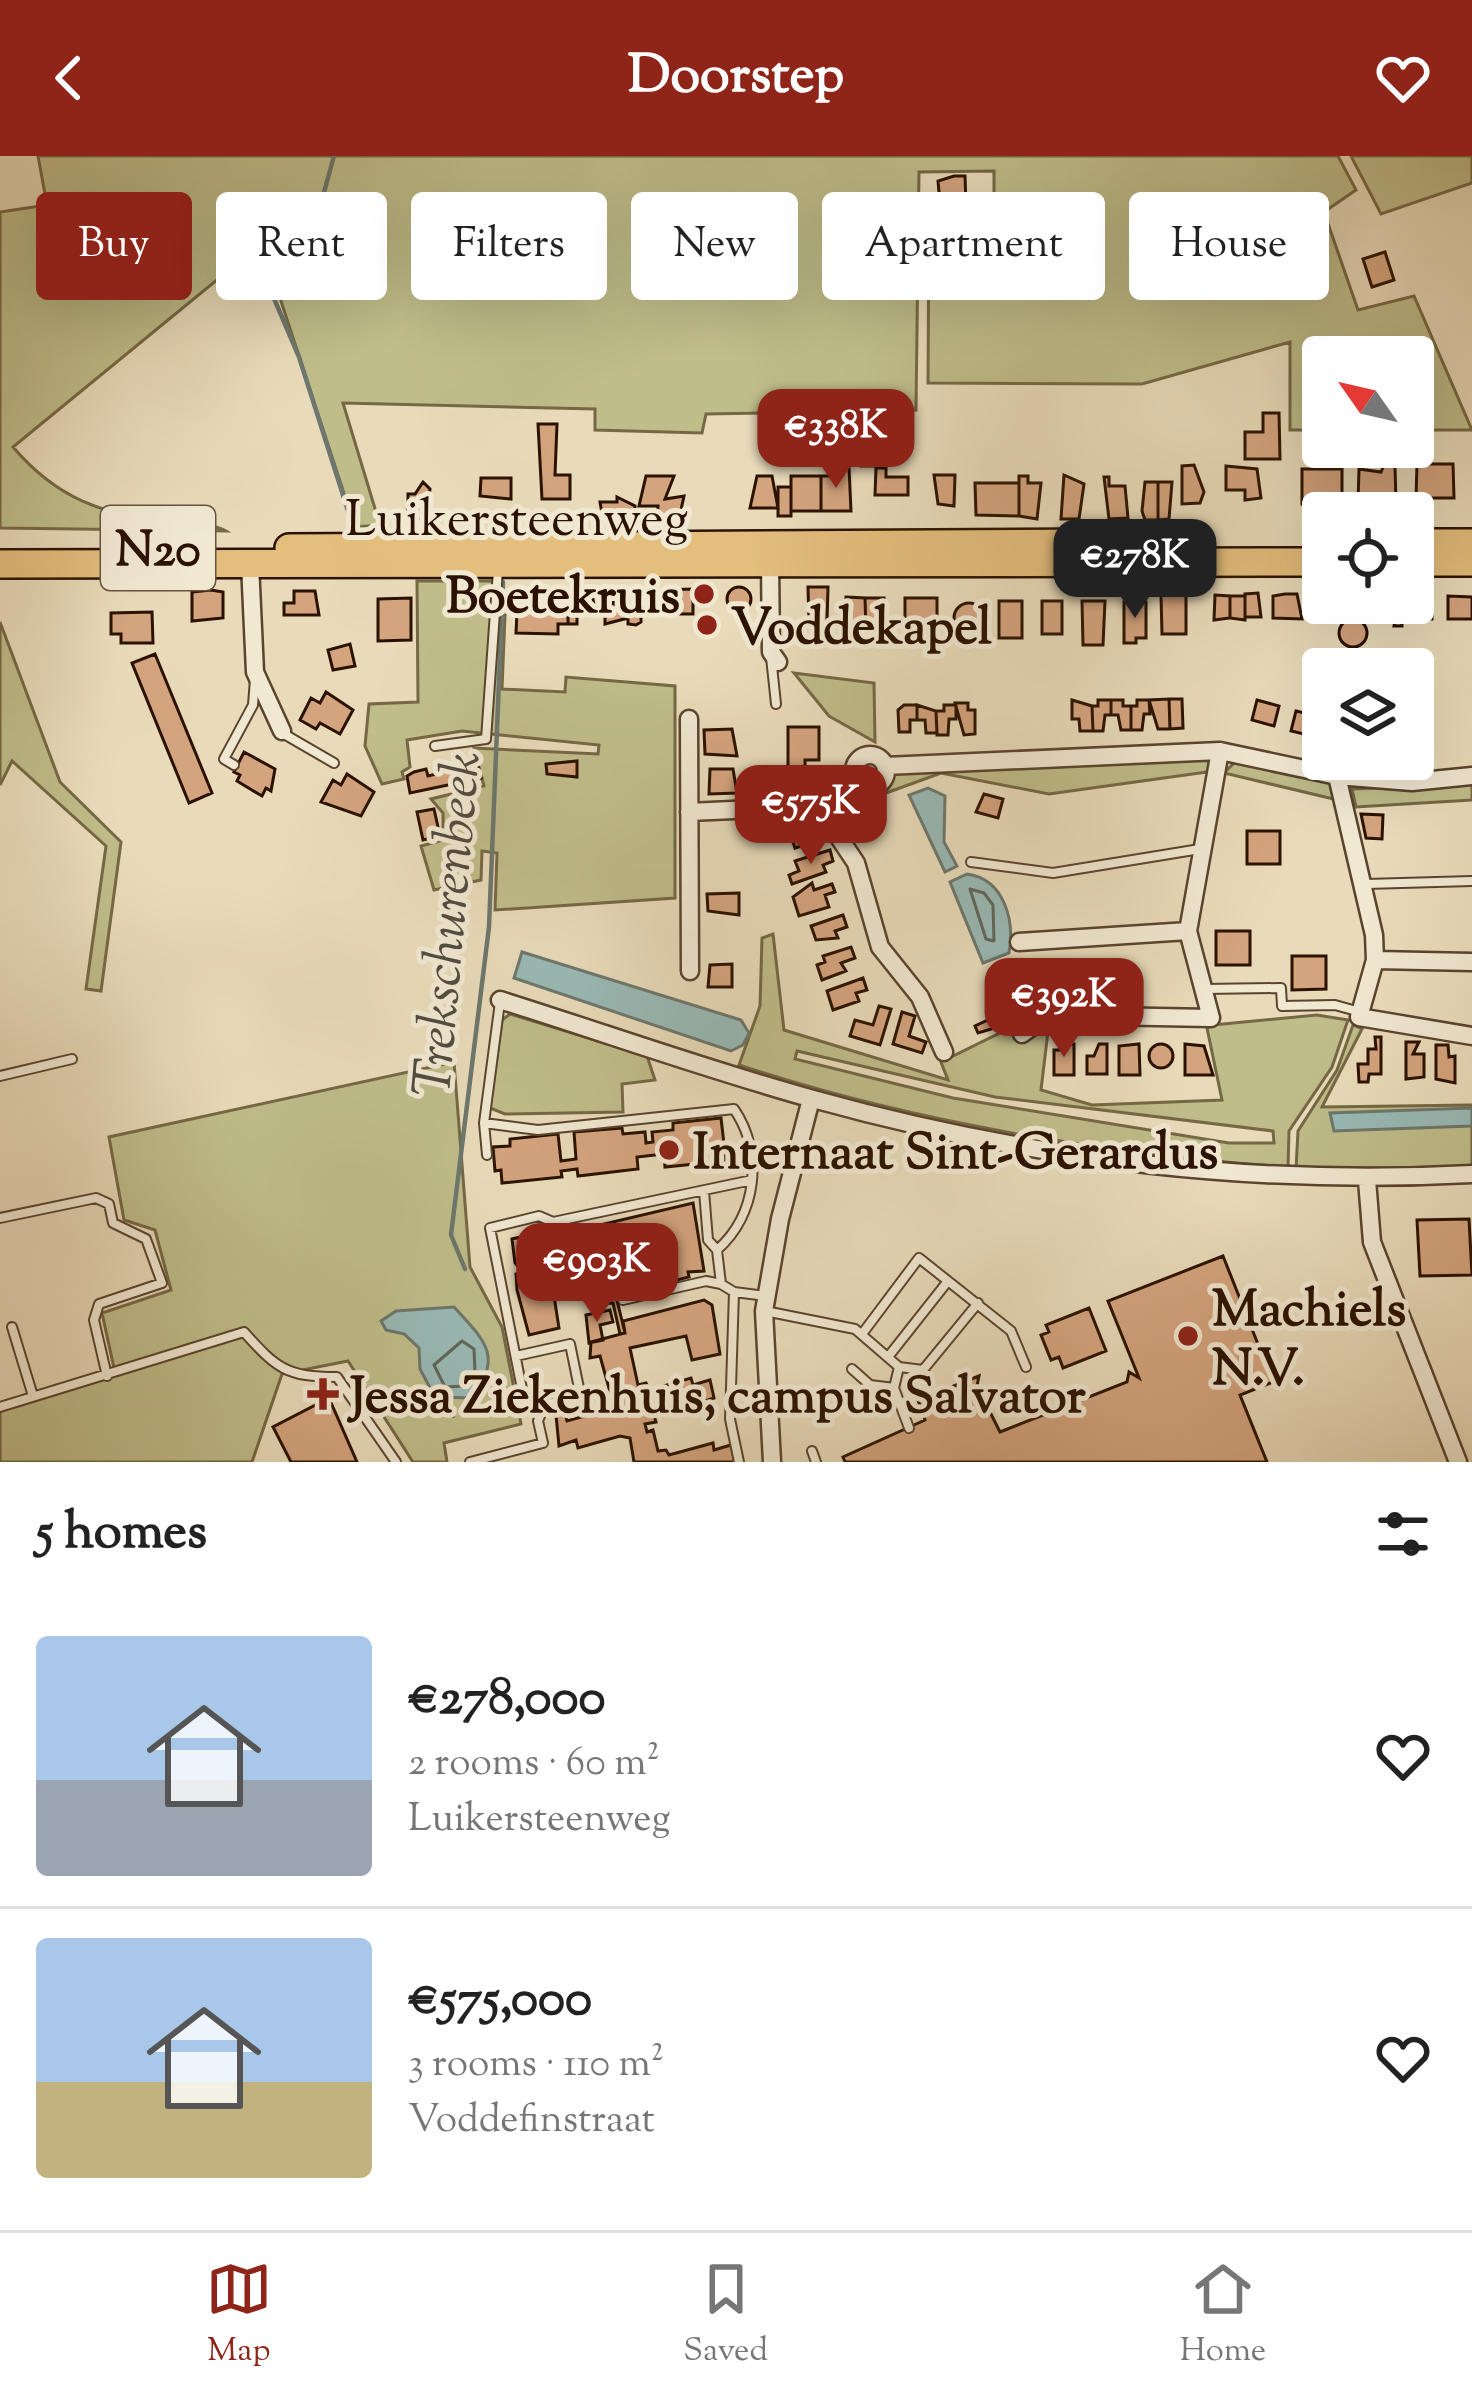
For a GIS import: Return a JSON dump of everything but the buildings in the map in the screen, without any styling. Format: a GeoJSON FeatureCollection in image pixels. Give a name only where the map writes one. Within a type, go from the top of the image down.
{"type":"FeatureCollection","features":[{"type":"Feature","properties":{"kind":"main road"},"geometry":{"type":"LineString","coordinates":[[1434,543],[1472,543]]}},
{"type":"Feature","properties":{"kind":"main road","name":"Luikersteenweg"},"geometry":{"type":"LineString","coordinates":[[0,548],[1302,544]]}},
{"type":"Feature","properties":{"kind":"main road","name":"Luikersteenweg"},"geometry":{"type":"LineString","coordinates":[[0,564],[1302,562]]}},
{"type":"Feature","properties":{"kind":"main road"},"geometry":{"type":"LineString","coordinates":[[1434,562],[1472,562]]}},
{"type":"Feature","properties":{"kind":"street"},"geometry":{"type":"LineString","coordinates":[[770,563],[774,657]]}},
{"type":"Feature","properties":{"kind":"street"},"geometry":{"type":"LineString","coordinates":[[250,564],[255,672],[282,731]]}},
{"type":"Feature","properties":{"kind":"street"},"geometry":{"type":"LineString","coordinates":[[689,719],[690,970]]}},
{"type":"Feature","properties":{"kind":"street"},"geometry":{"type":"LineString","coordinates":[[689,812],[778,808],[838,794],[856,779],[856,766],[874,756],[885,766],[1220,751],[1302,769]]}},
{"type":"Feature","properties":{"kind":"street"},"geometry":{"type":"LineString","coordinates":[[1022,1034],[1049,1015],[1211,1018],[1188,931],[1220,751]]}},
{"type":"Feature","properties":{"kind":"street"},"geometry":{"type":"LineString","coordinates":[[1434,780],[1472,776]]}},
{"type":"Feature","properties":{"kind":"street"},"geometry":{"type":"LineString","coordinates":[[1338,780],[1364,884],[1375,960],[1359,1015],[1472,1036]]}},
{"type":"Feature","properties":{"kind":"street"},"geometry":{"type":"LineString","coordinates":[[1387,780],[1432,780]]}},
{"type":"Feature","properties":{"kind":"street"},"geometry":{"type":"LineString","coordinates":[[838,794],[840,839],[856,863],[880,947],[920,998],[944,1052]]}},
{"type":"Feature","properties":{"kind":"street"},"geometry":{"type":"LineString","coordinates":[[1019,942],[1188,931]]}},
{"type":"Feature","properties":{"kind":"street"},"geometry":{"type":"LineString","coordinates":[[1375,960],[1472,962]]}},
{"type":"Feature","properties":{"kind":"street"},"geometry":{"type":"LineString","coordinates":[[500,1000],[811,1099],[1020,1147],[1112,1161],[1367,1180],[1472,1174]]}},
{"type":"Feature","properties":{"kind":"street"},"geometry":{"type":"LineString","coordinates":[[772,1462],[765,1304],[811,1099]]}},
{"type":"Feature","properties":{"kind":"street"},"geometry":{"type":"LineString","coordinates":[[1367,1180],[1372,1242],[1458,1462]]}},
{"type":"Feature","properties":{"kind":"lane"},"geometry":{"type":"LineString","coordinates":[[435,746],[486,740],[500,563]]}},
{"type":"Feature","properties":{"kind":"lane"},"geometry":{"type":"LineString","coordinates":[[774,657],[776,704]]}},
{"type":"Feature","properties":{"kind":"lane"},"geometry":{"type":"LineString","coordinates":[[234,765],[224,759],[253,705],[255,672]]}},
{"type":"Feature","properties":{"kind":"lane"},"geometry":{"type":"LineString","coordinates":[[282,731],[334,763]]}},
{"type":"Feature","properties":{"kind":"lane"},"geometry":{"type":"LineString","coordinates":[[971,862],[1053,873],[1201,849]]}},
{"type":"Feature","properties":{"kind":"lane"},"geometry":{"type":"LineString","coordinates":[[1364,884],[1472,881]]}},
{"type":"Feature","properties":{"kind":"lane"},"geometry":{"type":"LineString","coordinates":[[1202,989],[1281,988],[1282,1006],[1335,1005],[1359,1015]]}},
{"type":"Feature","properties":{"kind":"lane"},"geometry":{"type":"LineString","coordinates":[[487,1156],[484,1123],[500,1000]]}},
{"type":"Feature","properties":{"kind":"lane"},"geometry":{"type":"LineString","coordinates":[[0,1076],[72,1059]]}},
{"type":"Feature","properties":{"kind":"lane"},"geometry":{"type":"LineString","coordinates":[[484,1123],[538,1130],[734,1108],[747,1127],[752,1180],[741,1229],[718,1250]]}},
{"type":"Feature","properties":{"kind":"lane"},"geometry":{"type":"LineString","coordinates":[[516,1356],[570,1344],[580,1394],[544,1406],[524,1399],[490,1228],[539,1216],[554,1222],[752,1180]]}},
{"type":"Feature","properties":{"kind":"lane"},"geometry":{"type":"LineString","coordinates":[[704,1190],[708,1240],[718,1250],[721,1284]]}},
{"type":"Feature","properties":{"kind":"lane"},"geometry":{"type":"LineString","coordinates":[[0,1218],[96,1198],[109,1204],[113,1223],[146,1239],[162,1283],[99,1304],[94,1320],[107,1376]]}},
{"type":"Feature","properties":{"kind":"lane"},"geometry":{"type":"LineString","coordinates":[[862,1334],[919,1258],[1011,1331],[1026,1367]]}},
{"type":"Feature","properties":{"kind":"lane"},"geometry":{"type":"LineString","coordinates":[[622,1300],[706,1281],[721,1284],[765,1304],[862,1334],[899,1367],[923,1370],[978,1304]]}},
{"type":"Feature","properties":{"kind":"lane"},"geometry":{"type":"LineString","coordinates":[[888,1357],[949,1281]]}},
{"type":"Feature","properties":{"kind":"lane"},"geometry":{"type":"LineString","coordinates":[[734,1292],[730,1419],[739,1462]]}},
{"type":"Feature","properties":{"kind":"lane"},"geometry":{"type":"LineString","coordinates":[[11,1327],[33,1396]]}},
{"type":"Feature","properties":{"kind":"lane"},"geometry":{"type":"LineString","coordinates":[[0,1407],[244,1332],[271,1361],[297,1377],[337,1377],[396,1462]]}},
{"type":"Feature","properties":{"kind":"lane"},"geometry":{"type":"LineString","coordinates":[[899,1367],[895,1388],[910,1428]]}},
{"type":"Feature","properties":{"kind":"lane"},"geometry":{"type":"LineString","coordinates":[[852,1369],[870,1385],[895,1388]]}},
{"type":"Feature","properties":{"kind":"lane"},"geometry":{"type":"LineString","coordinates":[[470,1462],[543,1443],[538,1421],[544,1406]]}},
{"type":"Feature","properties":{"kind":"lane"},"geometry":{"type":"LineString","coordinates":[[812,1451],[816,1462]]}},
{"type":"Feature","properties":{"kind":"shaded area"},"geometry":{"type":"Polygon","coordinates":[[[38,156],[1338,156],[1356,190],[1329,209],[1329,192],[1129,192],[1129,300],[1329,300],[1329,226],[1358,310],[1414,296],[1431,336],[1302,336],[1302,430],[1290,430],[1290,342],[1142,384],[928,383],[928,300],[1105,300],[1105,192],[994,192],[994,171],[919,172],[919,192],[822,192],[822,300],[917,300],[916,410],[706,414],[702,433],[595,430],[595,409],[343,403],[380,525],[355,527],[281,300],[387,300],[387,192],[216,192],[216,281],[13,447],[48,480],[84,502],[147,520],[226,531],[0,528],[0,212],[36,207],[36,300],[192,300],[192,192],[45,192],[38,156]]]}},
{"type":"Feature","properties":{"kind":"shaded area"},"geometry":{"type":"Polygon","coordinates":[[[1351,156],[1472,156],[1472,183],[1381,214],[1351,156]]]}},
{"type":"Feature","properties":{"kind":"shaded area"},"geometry":{"type":"Polygon","coordinates":[[[1434,342],[1472,430],[1434,430],[1434,342]]]}},
{"type":"Feature","properties":{"kind":"shaded area"},"geometry":{"type":"Polygon","coordinates":[[[417,581],[494,581],[493,612],[505,615],[502,689],[565,692],[566,677],[675,686],[675,898],[495,910],[497,853],[482,851],[481,880],[434,890],[421,846],[443,840],[443,813],[431,799],[484,786],[474,748],[598,754],[599,745],[462,731],[407,740],[410,767],[402,772],[404,779],[382,784],[365,746],[369,704],[418,702],[417,581]]]}},
{"type":"Feature","properties":{"kind":"shaded area"},"geometry":{"type":"Polygon","coordinates":[[[0,622],[60,782],[121,842],[101,991],[86,989],[106,846],[12,761],[0,785],[0,622]]]}},
{"type":"Feature","properties":{"kind":"shaded area"},"geometry":{"type":"Polygon","coordinates":[[[794,673],[874,683],[875,742],[829,716],[794,673]]]}},
{"type":"Feature","properties":{"kind":"shaded area"},"geometry":{"type":"Polygon","coordinates":[[[1208,760],[1214,771],[1049,794],[941,773],[842,809],[847,790],[876,792],[894,773],[1208,760]]]}},
{"type":"Feature","properties":{"kind":"shaded area"},"geometry":{"type":"Polygon","coordinates":[[[1237,760],[1302,775],[1302,780],[1332,782],[1342,801],[1224,773],[1237,760]]]}},
{"type":"Feature","properties":{"kind":"shaded area"},"geometry":{"type":"Polygon","coordinates":[[[1472,784],[1472,800],[1356,807],[1352,789],[1472,784]]]}},
{"type":"Feature","properties":{"kind":"shaded area"},"geometry":{"type":"Polygon","coordinates":[[[773,934],[784,1030],[948,1080],[939,1057],[950,1050],[953,1056],[1018,1024],[1049,1023],[1041,1090],[1092,1105],[1222,1100],[1207,1028],[1213,1025],[1317,1015],[1348,1020],[1332,1067],[1289,1131],[1288,1168],[1079,1144],[874,1104],[739,1065],[760,1006],[762,938],[773,934]],[[797,1051],[795,1059],[953,1098],[1229,1143],[1274,1143],[1273,1131],[995,1097],[797,1051]]]}},
{"type":"Feature","properties":{"kind":"shaded area"},"geometry":{"type":"Polygon","coordinates":[[[510,1014],[647,1056],[655,1080],[622,1084],[623,1112],[505,1114],[490,1108],[502,1020],[510,1014]]]}},
{"type":"Feature","properties":{"kind":"shaded area"},"geometry":{"type":"Polygon","coordinates":[[[1353,1025],[1362,1029],[1322,1107],[1472,1105],[1472,1167],[1296,1169],[1298,1131],[1337,1070],[1353,1025]]]}},
{"type":"Feature","properties":{"kind":"shaded area"},"geometry":{"type":"Polygon","coordinates":[[[454,1062],[470,1267],[502,1327],[521,1424],[444,1443],[447,1462],[413,1462],[348,1361],[282,1374],[252,1462],[0,1462],[0,1407],[114,1368],[102,1313],[171,1290],[155,1230],[124,1220],[109,1137],[454,1062]]]}},
{"type":"Feature","properties":{"kind":"water"},"geometry":{"type":"Polygon","coordinates":[[[928,788],[945,796],[944,842],[957,866],[945,872],[909,795],[928,788]]]}},
{"type":"Feature","properties":{"kind":"water"},"geometry":{"type":"Polygon","coordinates":[[[967,874],[980,877],[998,892],[1008,915],[1009,953],[983,963],[950,882],[967,874]]]}},
{"type":"Feature","properties":{"kind":"water"},"geometry":{"type":"Polygon","coordinates":[[[522,952],[741,1020],[749,1033],[743,1045],[731,1051],[514,978],[522,952]]]}},
{"type":"Feature","properties":{"kind":"water"},"geometry":{"type":"Polygon","coordinates":[[[1472,1108],[1472,1126],[1334,1131],[1330,1113],[1472,1108]]]}},
{"type":"Feature","properties":{"kind":"water"},"geometry":{"type":"Polygon","coordinates":[[[454,1307],[481,1339],[488,1359],[487,1371],[472,1398],[435,1397],[420,1369],[419,1348],[404,1334],[386,1330],[381,1321],[396,1311],[454,1307]]]}},
{"type":"Feature","properties":{"kind":"waterway","name":"Trekschurenbeek"},"geometry":{"type":"LineString","coordinates":[[334,156],[323,196],[291,227],[281,246],[270,289],[299,357],[350,517],[358,524]]}},
{"type":"Feature","properties":{"kind":"waterway","name":"Trekschurenbeek"},"geometry":{"type":"LineString","coordinates":[[465,1269],[451,1235],[489,927],[503,582]]}},
{"type":"Feature","properties":{"kind":"waterway","name":"Trekschurenbeek"},"geometry":{"type":"LineString","coordinates":[[445,1394],[453,1416]]}},
{"type":"Feature","properties":{"kind":"place","name":"Boetekruis"},"geometry":{"type":"Point","coordinates":[704,594]}},
{"type":"Feature","properties":{"kind":"place","name":"Voddekapel"},"geometry":{"type":"Point","coordinates":[707,625]}},
{"type":"Feature","properties":{"kind":"place","name":"Internaat Sint-Gerardus"},"geometry":{"type":"Point","coordinates":[669,1150]}},
{"type":"Feature","properties":{"kind":"place","name":"Machiels N.V."},"geometry":{"type":"Point","coordinates":[1188,1336]}},
{"type":"Feature","properties":{"kind":"place","name":"Jessa Ziekenhuis, campus Salvator"},"geometry":{"type":"Point","coordinates":[323,1394]}}]}
